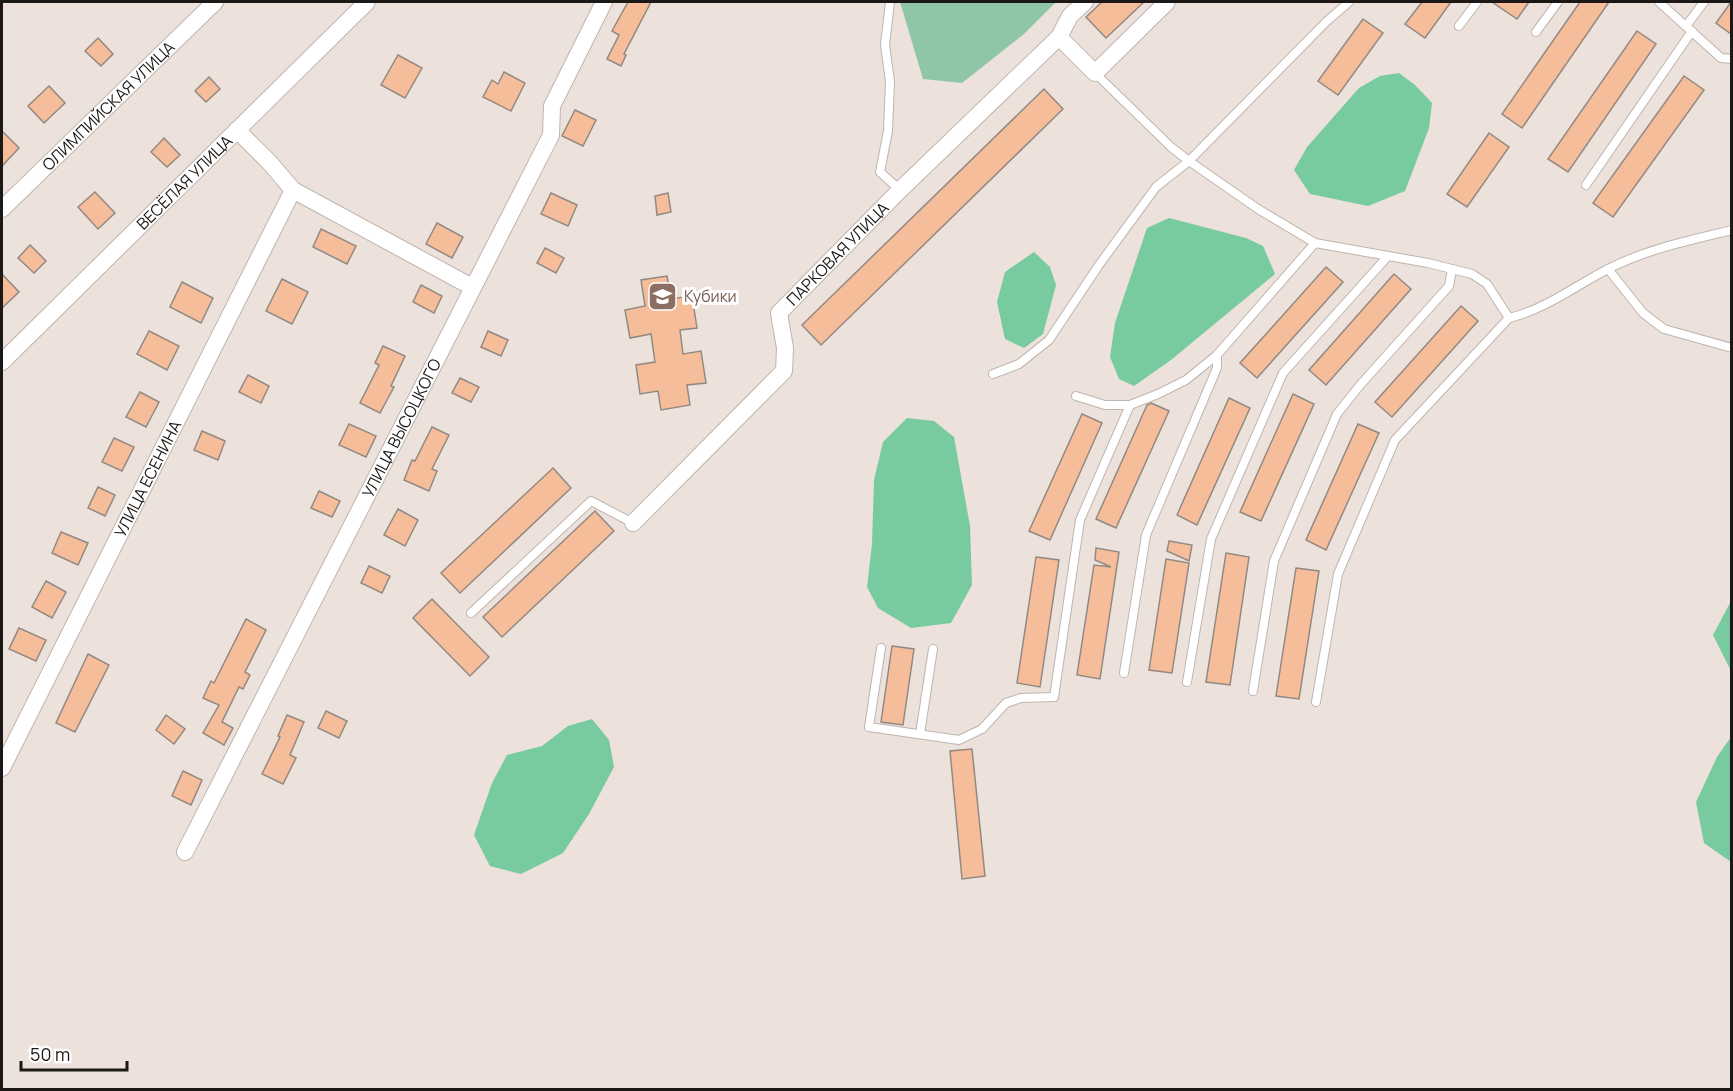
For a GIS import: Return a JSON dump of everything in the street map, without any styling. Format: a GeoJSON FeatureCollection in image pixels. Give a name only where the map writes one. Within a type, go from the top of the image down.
{"type":"FeatureCollection","features":[{"type":"Feature","properties":{"kind":"street","name":"ОЛИМПИЙСКАЯ УЛИЦА"},"geometry":{"type":"LineString","coordinates":[[2,209],[215,2]]}},
{"type":"Feature","properties":{"kind":"street","name":"ВЕСЁЛАЯ УЛИЦА"},"geometry":{"type":"LineString","coordinates":[[2,362],[367,2]]}},
{"type":"Feature","properties":{"kind":"street","name":"УЛИЦА ВЫСОЦКОГО"},"geometry":{"type":"LineString","coordinates":[[185,852],[551,135],[552,106],[604,2]]}},
{"type":"Feature","properties":{"kind":"street","name":"ПАРКОВАЯ УЛИЦА"},"geometry":{"type":"LineString","coordinates":[[633,523],[784,372],[785,348],[779,313],[900,190],[1059,37],[1070,16],[1085,2]]}},
{"type":"Feature","properties":{"kind":"street"},"geometry":{"type":"LineString","coordinates":[[1059,37],[1095,73],[1167,2]]}},
{"type":"Feature","properties":{"kind":"street"},"geometry":{"type":"LineString","coordinates":[[237,130],[293,190],[472,287]]}},
{"type":"Feature","properties":{"kind":"street","name":"УЛИЦА ЕСЕНИНА"},"geometry":{"type":"LineString","coordinates":[[2,768],[293,190]]}},
{"type":"Feature","properties":{"kind":"lane"},"geometry":{"type":"LineString","coordinates":[[890,2],[885,45],[890,81],[888,131],[880,172],[900,190]]}},
{"type":"Feature","properties":{"kind":"lane"},"geometry":{"type":"LineString","coordinates":[[993,374],[1020,364],[1049,340],[1156,188],[1189,161],[1326,22],[1349,2]]}},
{"type":"Feature","properties":{"kind":"lane"},"geometry":{"type":"LineString","coordinates":[[1459,26],[1477,2]]}},
{"type":"Feature","properties":{"kind":"lane"},"geometry":{"type":"LineString","coordinates":[[1536,32],[1557,2]]}},
{"type":"Feature","properties":{"kind":"lane"},"geometry":{"type":"LineString","coordinates":[[1659,2],[1721,58],[1731,59]]}},
{"type":"Feature","properties":{"kind":"lane"},"geometry":{"type":"LineString","coordinates":[[1586,185],[1689,29],[1704,2]]}},
{"type":"Feature","properties":{"kind":"lane"},"geometry":{"type":"LineString","coordinates":[[1095,73],[1171,147],[1189,161],[1258,209],[1315,243],[1472,274],[1487,284],[1509,318]]}},
{"type":"Feature","properties":{"kind":"lane"},"geometry":{"type":"LineString","coordinates":[[1316,702],[1338,574],[1395,440],[1509,318],[1543,307],[1608,269],[1642,254],[1731,230]]}},
{"type":"Feature","properties":{"kind":"lane"},"geometry":{"type":"LineString","coordinates":[[1076,396],[1105,405],[1130,405],[1186,380],[1217,355],[1315,243]]}},
{"type":"Feature","properties":{"kind":"lane"},"geometry":{"type":"LineString","coordinates":[[1187,682],[1211,539],[1283,373],[1388,256]]}},
{"type":"Feature","properties":{"kind":"lane"},"geometry":{"type":"LineString","coordinates":[[1253,691],[1274,561],[1337,414],[1449,286],[1452,269]]}},
{"type":"Feature","properties":{"kind":"lane"},"geometry":{"type":"LineString","coordinates":[[1608,269],[1643,313],[1664,329],[1731,348]]}},
{"type":"Feature","properties":{"kind":"lane"},"geometry":{"type":"LineString","coordinates":[[1124,673],[1146,535],[1217,369],[1217,355]]}},
{"type":"Feature","properties":{"kind":"lane"},"geometry":{"type":"LineString","coordinates":[[881,648],[869,727],[959,740],[982,729],[1006,703],[1021,698],[1054,697],[1080,520],[1130,405]]}},
{"type":"Feature","properties":{"kind":"lane"},"geometry":{"type":"LineString","coordinates":[[471,613],[591,501],[633,523]]}},
{"type":"Feature","properties":{"kind":"lane"},"geometry":{"type":"LineString","coordinates":[[920,734],[933,649]]}},
{"type":"Feature","properties":{"kind":"green space"},"geometry":{"type":"Polygon","coordinates":[[[900,2],[1056,2],[1024,34],[962,83],[923,79],[900,2]]]}},
{"type":"Feature","properties":{"kind":"green space"},"geometry":{"type":"Polygon","coordinates":[[[1399,73],[1415,85],[1432,103],[1429,128],[1405,191],[1368,206],[1310,194],[1294,170],[1307,147],[1359,88],[1380,76],[1399,73]]]}},
{"type":"Feature","properties":{"kind":"green space"},"geometry":{"type":"Polygon","coordinates":[[[1169,218],[1246,238],[1263,246],[1275,274],[1171,360],[1134,386],[1119,379],[1110,357],[1115,323],[1147,228],[1169,218]]]}},
{"type":"Feature","properties":{"kind":"green space"},"geometry":{"type":"Polygon","coordinates":[[[1034,252],[1050,267],[1056,285],[1043,334],[1024,348],[1005,339],[997,302],[1005,272],[1034,252]]]}},
{"type":"Feature","properties":{"kind":"green space"},"geometry":{"type":"Polygon","coordinates":[[[907,418],[934,421],[954,437],[970,526],[972,585],[951,623],[911,628],[878,608],[867,587],[872,544],[874,480],[883,442],[907,418]]]}},
{"type":"Feature","properties":{"kind":"green space"},"geometry":{"type":"Polygon","coordinates":[[[1731,601],[1731,671],[1713,635],[1731,601]]]}},
{"type":"Feature","properties":{"kind":"green space"},"geometry":{"type":"Polygon","coordinates":[[[592,719],[609,740],[614,767],[589,814],[563,853],[521,874],[490,866],[474,835],[492,783],[507,755],[542,746],[568,726],[592,719]]]}},
{"type":"Feature","properties":{"kind":"green space"},"geometry":{"type":"Polygon","coordinates":[[[1731,737],[1731,862],[1704,843],[1696,802],[1717,757],[1731,737]]]}},
{"type":"Feature","properties":{"kind":"building"},"geometry":{"type":"Polygon","coordinates":[[[628,2],[651,2],[624,54],[626,55],[621,66],[607,59],[619,35],[612,31],[628,2]]]}},
{"type":"Feature","properties":{"kind":"building"},"geometry":{"type":"Polygon","coordinates":[[[1102,2],[1144,2],[1106,38],[1086,17],[1102,2]]]}},
{"type":"Feature","properties":{"kind":"building"},"geometry":{"type":"Polygon","coordinates":[[[1422,2],[1451,2],[1425,38],[1405,24],[1422,2]]]}},
{"type":"Feature","properties":{"kind":"building"},"geometry":{"type":"Polygon","coordinates":[[[1492,2],[1529,2],[1517,19],[1492,2]]]}},
{"type":"Feature","properties":{"kind":"building"},"geometry":{"type":"Polygon","coordinates":[[[1580,2],[1609,2],[1522,128],[1502,114],[1580,2]]]}},
{"type":"Feature","properties":{"kind":"building"},"geometry":{"type":"Polygon","coordinates":[[[1731,2],[1731,34],[1716,23],[1731,2]]]}},
{"type":"Feature","properties":{"kind":"building"},"geometry":{"type":"Polygon","coordinates":[[[1363,19],[1383,33],[1338,95],[1318,81],[1363,19]]]}},
{"type":"Feature","properties":{"kind":"building"},"geometry":{"type":"Polygon","coordinates":[[[1637,31],[1656,44],[1568,172],[1548,159],[1637,31]]]}},
{"type":"Feature","properties":{"kind":"building"},"geometry":{"type":"Polygon","coordinates":[[[98,38],[113,54],[101,66],[85,51],[98,38]]]}},
{"type":"Feature","properties":{"kind":"building"},"geometry":{"type":"Polygon","coordinates":[[[398,55],[422,68],[405,98],[381,85],[398,55]]]}},
{"type":"Feature","properties":{"kind":"building"},"geometry":{"type":"Polygon","coordinates":[[[504,72],[525,83],[511,111],[483,97],[492,80],[498,84],[504,72]]]}},
{"type":"Feature","properties":{"kind":"building"},"geometry":{"type":"Polygon","coordinates":[[[1684,76],[1704,90],[1613,217],[1593,203],[1684,76]]]}},
{"type":"Feature","properties":{"kind":"building"},"geometry":{"type":"Polygon","coordinates":[[[209,77],[220,89],[206,102],[195,91],[209,77]]]}},
{"type":"Feature","properties":{"kind":"building"},"geometry":{"type":"Polygon","coordinates":[[[49,86],[65,103],[44,123],[28,106],[49,86]]]}},
{"type":"Feature","properties":{"kind":"building"},"geometry":{"type":"Polygon","coordinates":[[[1044,89],[1063,109],[821,345],[802,325],[1044,89]]]}},
{"type":"Feature","properties":{"kind":"building"},"geometry":{"type":"Polygon","coordinates":[[[575,110],[596,120],[583,146],[562,136],[575,110]]]}},
{"type":"Feature","properties":{"kind":"building"},"geometry":{"type":"Polygon","coordinates":[[[2,131],[19,148],[2,166],[2,131]]]}},
{"type":"Feature","properties":{"kind":"building"},"geometry":{"type":"Polygon","coordinates":[[[1489,133],[1509,147],[1467,207],[1447,194],[1489,133]]]}},
{"type":"Feature","properties":{"kind":"building"},"geometry":{"type":"Polygon","coordinates":[[[164,138],[180,155],[167,167],[151,152],[164,138]]]}},
{"type":"Feature","properties":{"kind":"building"},"geometry":{"type":"Polygon","coordinates":[[[95,192],[115,213],[98,229],[78,207],[95,192]]]}},
{"type":"Feature","properties":{"kind":"building"},"geometry":{"type":"Polygon","coordinates":[[[551,193],[577,205],[568,226],[541,214],[551,193]]]}},
{"type":"Feature","properties":{"kind":"building"},"geometry":{"type":"Polygon","coordinates":[[[668,193],[671,212],[657,215],[655,196],[668,193]]]}},
{"type":"Feature","properties":{"kind":"building"},"geometry":{"type":"Polygon","coordinates":[[[437,223],[463,237],[452,258],[426,244],[437,223]]]}},
{"type":"Feature","properties":{"kind":"building"},"geometry":{"type":"Polygon","coordinates":[[[321,229],[356,246],[347,264],[313,247],[321,229]]]}},
{"type":"Feature","properties":{"kind":"building"},"geometry":{"type":"Polygon","coordinates":[[[30,245],[46,261],[34,273],[18,258],[30,245]]]}},
{"type":"Feature","properties":{"kind":"building"},"geometry":{"type":"Polygon","coordinates":[[[545,248],[564,258],[556,273],[537,263],[545,248]]]}},
{"type":"Feature","properties":{"kind":"building"},"geometry":{"type":"Polygon","coordinates":[[[1326,267],[1343,282],[1257,378],[1240,363],[1326,267]]]}},
{"type":"Feature","properties":{"kind":"building"},"geometry":{"type":"Polygon","coordinates":[[[2,274],[19,292],[2,308],[2,274]]]}},
{"type":"Feature","properties":{"kind":"building"},"geometry":{"type":"Polygon","coordinates":[[[1394,274],[1411,289],[1326,385],[1309,370],[1394,274]]]}},
{"type":"Feature","properties":{"kind":"building"},"geometry":{"type":"Polygon","coordinates":[[[667,276],[671,299],[692,296],[697,328],[680,330],[683,354],[701,351],[706,383],[687,385],[690,405],[661,410],[658,391],[640,394],[636,365],[655,362],[651,334],[630,338],[625,310],[645,306],[641,280],[667,276]]]}},
{"type":"Feature","properties":{"kind":"building"},"geometry":{"type":"Polygon","coordinates":[[[282,279],[308,292],[292,324],[266,311],[282,279]]]}},
{"type":"Feature","properties":{"kind":"building"},"geometry":{"type":"Polygon","coordinates":[[[182,282],[213,298],[201,323],[170,307],[182,282]]]}},
{"type":"Feature","properties":{"kind":"building"},"geometry":{"type":"Polygon","coordinates":[[[421,285],[442,296],[434,313],[413,302],[421,285]]]}},
{"type":"Feature","properties":{"kind":"building"},"geometry":{"type":"Polygon","coordinates":[[[1461,306],[1478,321],[1392,417],[1375,402],[1461,306]]]}},
{"type":"Feature","properties":{"kind":"building"},"geometry":{"type":"Polygon","coordinates":[[[149,331],[179,346],[167,370],[137,354],[149,331]]]}},
{"type":"Feature","properties":{"kind":"building"},"geometry":{"type":"Polygon","coordinates":[[[488,331],[508,340],[501,356],[481,347],[488,331]]]}},
{"type":"Feature","properties":{"kind":"building"},"geometry":{"type":"Polygon","coordinates":[[[383,346],[405,356],[391,386],[394,387],[380,413],[360,403],[379,365],[375,363],[383,346]]]}},
{"type":"Feature","properties":{"kind":"building"},"geometry":{"type":"Polygon","coordinates":[[[248,375],[269,386],[261,403],[239,392],[248,375]]]}},
{"type":"Feature","properties":{"kind":"building"},"geometry":{"type":"Polygon","coordinates":[[[460,378],[479,387],[471,402],[452,393],[460,378]]]}},
{"type":"Feature","properties":{"kind":"building"},"geometry":{"type":"Polygon","coordinates":[[[140,392],[159,402],[146,427],[126,417],[140,392]]]}},
{"type":"Feature","properties":{"kind":"building"},"geometry":{"type":"Polygon","coordinates":[[[1293,394],[1314,404],[1261,521],[1240,512],[1293,394]]]}},
{"type":"Feature","properties":{"kind":"building"},"geometry":{"type":"Polygon","coordinates":[[[1229,398],[1250,408],[1197,525],[1177,515],[1229,398]]]}},
{"type":"Feature","properties":{"kind":"building"},"geometry":{"type":"Polygon","coordinates":[[[1151,403],[1169,411],[1116,528],[1096,519],[1147,405],[1151,403]]]}},
{"type":"Feature","properties":{"kind":"building"},"geometry":{"type":"Polygon","coordinates":[[[1082,414],[1102,423],[1050,540],[1029,531],[1082,414]]]}},
{"type":"Feature","properties":{"kind":"building"},"geometry":{"type":"Polygon","coordinates":[[[349,424],[376,436],[366,457],[339,445],[349,424]]]}},
{"type":"Feature","properties":{"kind":"building"},"geometry":{"type":"Polygon","coordinates":[[[1358,424],[1379,433],[1326,550],[1306,540],[1358,424]]]}},
{"type":"Feature","properties":{"kind":"building"},"geometry":{"type":"Polygon","coordinates":[[[432,427],[449,435],[432,469],[437,471],[429,491],[404,480],[412,460],[415,461],[432,427]]]}},
{"type":"Feature","properties":{"kind":"building"},"geometry":{"type":"Polygon","coordinates":[[[202,431],[225,441],[218,460],[194,450],[202,431]]]}},
{"type":"Feature","properties":{"kind":"building"},"geometry":{"type":"Polygon","coordinates":[[[114,438],[134,447],[122,471],[102,462],[114,438]]]}},
{"type":"Feature","properties":{"kind":"building"},"geometry":{"type":"Polygon","coordinates":[[[553,468],[571,488],[460,593],[441,573],[553,468]]]}},
{"type":"Feature","properties":{"kind":"building"},"geometry":{"type":"Polygon","coordinates":[[[98,487],[115,495],[105,516],[88,508],[98,487]]]}},
{"type":"Feature","properties":{"kind":"building"},"geometry":{"type":"Polygon","coordinates":[[[319,491],[340,501],[332,517],[311,508],[319,491]]]}},
{"type":"Feature","properties":{"kind":"building"},"geometry":{"type":"Polygon","coordinates":[[[398,509],[418,520],[405,546],[384,535],[398,509]]]}},
{"type":"Feature","properties":{"kind":"building"},"geometry":{"type":"Polygon","coordinates":[[[595,511],[614,531],[502,637],[483,617],[595,511]]]}},
{"type":"Feature","properties":{"kind":"building"},"geometry":{"type":"Polygon","coordinates":[[[61,532],[88,543],[78,565],[52,553],[61,532]]]}},
{"type":"Feature","properties":{"kind":"building"},"geometry":{"type":"Polygon","coordinates":[[[1169,541],[1192,545],[1189,561],[1167,551],[1169,541]]]}},
{"type":"Feature","properties":{"kind":"building"},"geometry":{"type":"Polygon","coordinates":[[[1096,548],[1119,552],[1100,679],[1077,675],[1094,565],[1111,567],[1095,560],[1096,548]]]}},
{"type":"Feature","properties":{"kind":"building"},"geometry":{"type":"Polygon","coordinates":[[[1226,553],[1249,557],[1230,685],[1206,682],[1226,553]]]}},
{"type":"Feature","properties":{"kind":"building"},"geometry":{"type":"Polygon","coordinates":[[[1036,557],[1059,560],[1040,687],[1017,683],[1036,557]]]}},
{"type":"Feature","properties":{"kind":"building"},"geometry":{"type":"Polygon","coordinates":[[[1166,559],[1189,563],[1172,673],[1149,670],[1166,559]]]}},
{"type":"Feature","properties":{"kind":"building"},"geometry":{"type":"Polygon","coordinates":[[[369,566],[390,576],[382,593],[361,583],[369,566]]]}},
{"type":"Feature","properties":{"kind":"building"},"geometry":{"type":"Polygon","coordinates":[[[1296,568],[1319,571],[1299,699],[1276,696],[1296,568]]]}},
{"type":"Feature","properties":{"kind":"building"},"geometry":{"type":"Polygon","coordinates":[[[46,581],[66,592],[52,618],[32,607],[46,581]]]}},
{"type":"Feature","properties":{"kind":"building"},"geometry":{"type":"Polygon","coordinates":[[[432,599],[489,657],[470,676],[413,618],[432,599]]]}},
{"type":"Feature","properties":{"kind":"building"},"geometry":{"type":"Polygon","coordinates":[[[246,619],[266,630],[245,672],[250,675],[243,689],[239,687],[222,722],[233,728],[224,745],[203,733],[219,705],[203,698],[211,681],[214,683],[246,619]]]}},
{"type":"Feature","properties":{"kind":"building"},"geometry":{"type":"Polygon","coordinates":[[[19,628],[46,640],[36,661],[9,649],[19,628]]]}},
{"type":"Feature","properties":{"kind":"building"},"geometry":{"type":"Polygon","coordinates":[[[892,646],[914,649],[903,725],[881,722],[892,646]]]}},
{"type":"Feature","properties":{"kind":"building"},"geometry":{"type":"Polygon","coordinates":[[[88,654],[109,665],[75,732],[56,723],[88,654]]]}},
{"type":"Feature","properties":{"kind":"building"},"geometry":{"type":"Polygon","coordinates":[[[326,711],[347,721],[339,738],[318,728],[326,711]]]}},
{"type":"Feature","properties":{"kind":"building"},"geometry":{"type":"Polygon","coordinates":[[[166,715],[185,729],[174,744],[156,730],[166,715]]]}},
{"type":"Feature","properties":{"kind":"building"},"geometry":{"type":"Polygon","coordinates":[[[287,715],[304,722],[290,755],[296,758],[283,784],[262,774],[280,737],[278,736],[287,715]]]}},
{"type":"Feature","properties":{"kind":"building"},"geometry":{"type":"Polygon","coordinates":[[[972,749],[985,876],[962,879],[950,751],[972,749]]]}},
{"type":"Feature","properties":{"kind":"building"},"geometry":{"type":"Polygon","coordinates":[[[183,771],[202,780],[191,805],[172,796],[183,771]]]}},
{"type":"Feature","properties":{"kind":"place","name":"Кубики"},"geometry":{"type":"Point","coordinates":[663,296]}}]}
